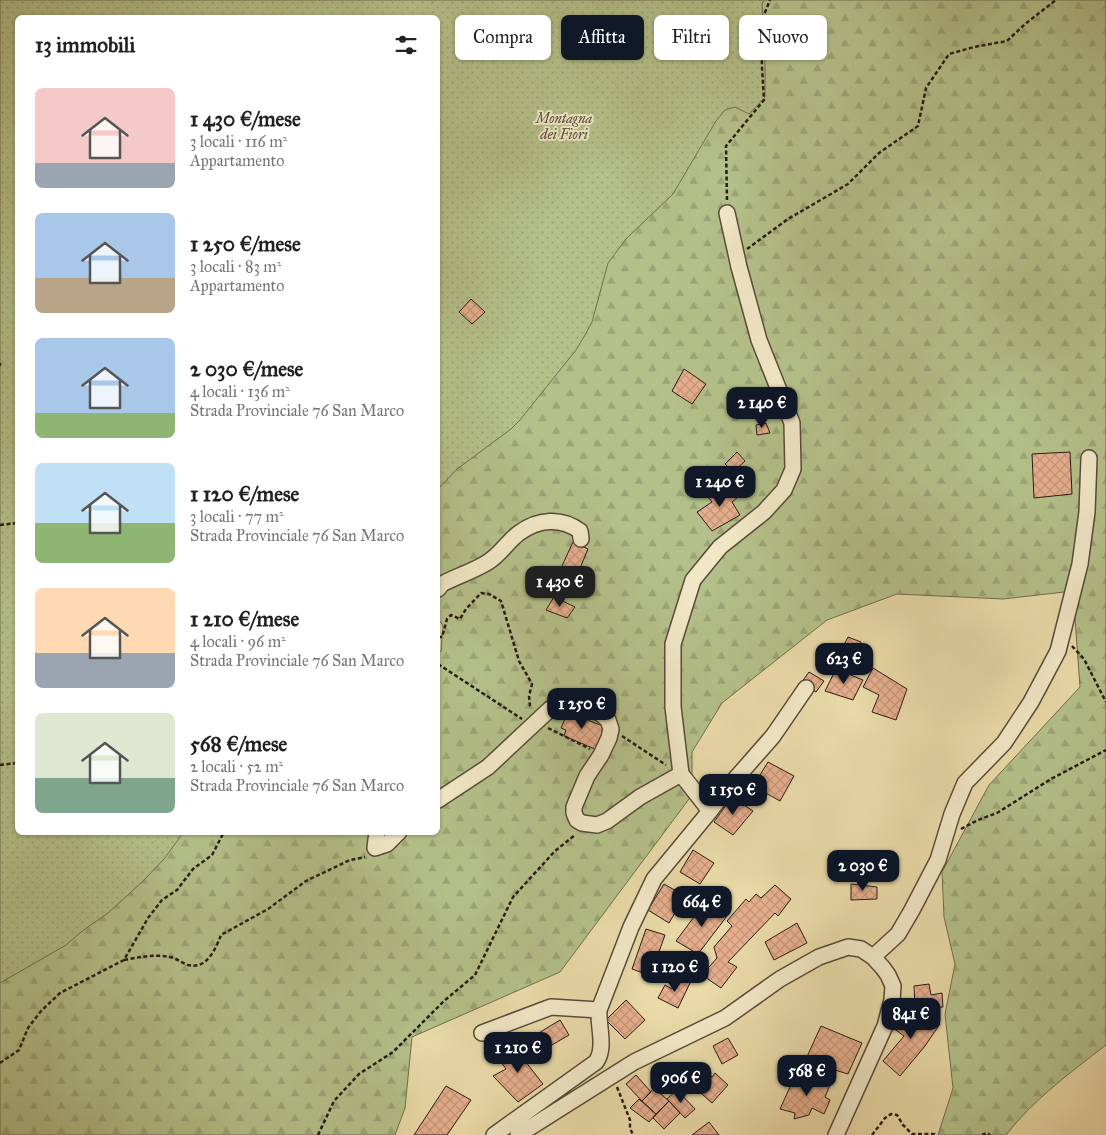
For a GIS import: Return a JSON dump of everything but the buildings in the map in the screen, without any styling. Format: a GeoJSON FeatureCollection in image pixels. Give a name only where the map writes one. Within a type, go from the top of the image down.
{"type":"FeatureCollection","features":[{"type":"Feature","properties":{"kind":"street"},"geometry":{"type":"LineString","coordinates":[[710,811],[681,774],[673,708],[673,644],[693,580],[720,547],[764,512],[784,490],[793,469],[792,424],[759,340],[739,267],[727,213]]}},
{"type":"Feature","properties":{"kind":"street"},"geometry":{"type":"LineString","coordinates":[[873,958],[898,934],[912,910],[938,860],[952,814],[965,783],[1004,743],[1031,702],[1058,650],[1080,564],[1087,512],[1089,458]]}},
{"type":"Feature","properties":{"kind":"street"},"geometry":{"type":"LineString","coordinates":[[440,586],[489,561],[502,551],[518,533],[535,523],[555,520],[572,525],[580,531],[581,539]]}},
{"type":"Feature","properties":{"kind":"street"},"geometry":{"type":"LineString","coordinates":[[494,1135],[596,1062],[601,1050],[599,1010],[631,928],[654,879],[730,785],[774,736],[806,688]]}},
{"type":"Feature","properties":{"kind":"street"},"geometry":{"type":"LineString","coordinates":[[440,799],[488,767],[550,708],[567,704],[594,709],[608,720],[611,728],[609,738],[601,755],[587,776],[574,807],[574,814],[578,820],[588,825],[597,825],[607,821],[640,797],[681,774]]}},
{"type":"Feature","properties":{"kind":"street"},"geometry":{"type":"LineString","coordinates":[[377,835],[375,848],[388,844],[396,835]]}},
{"type":"Feature","properties":{"kind":"street"},"geometry":{"type":"LineString","coordinates":[[518,1135],[634,1062],[724,1018],[780,979],[819,957],[848,947],[861,949],[873,958],[888,975],[893,986],[892,1000],[885,1026],[836,1135]]}},
{"type":"Feature","properties":{"kind":"street"},"geometry":{"type":"LineString","coordinates":[[482,1032],[551,1007],[599,1010]]}},
{"type":"Feature","properties":{"kind":"path"},"geometry":{"type":"LineString","coordinates":[[727,213],[726,146],[764,100],[761,22],[770,0]]}},
{"type":"Feature","properties":{"kind":"path"},"geometry":{"type":"LineString","coordinates":[[738,256],[788,219],[848,184],[879,153],[918,126],[926,88],[950,54],[974,47],[1008,41],[1025,24],[1056,0]]}},
{"type":"Feature","properties":{"kind":"path"},"geometry":{"type":"LineString","coordinates":[[0,525],[15,523]]}},
{"type":"Feature","properties":{"kind":"path"},"geometry":{"type":"LineString","coordinates":[[440,637],[442,637],[447,619],[451,615],[460,619],[466,609],[481,593],[489,594],[502,601],[519,661],[532,684],[529,696],[530,706],[542,717],[547,727],[601,755]]}},
{"type":"Feature","properties":{"kind":"path"},"geometry":{"type":"LineString","coordinates":[[1060,643],[1072,646],[1084,660],[1106,702]]}},
{"type":"Feature","properties":{"kind":"path"},"geometry":{"type":"LineString","coordinates":[[440,665],[527,722],[542,717]]}},
{"type":"Feature","properties":{"kind":"path"},"geometry":{"type":"LineString","coordinates":[[611,728],[681,774]]}},
{"type":"Feature","properties":{"kind":"path"},"geometry":{"type":"LineString","coordinates":[[945,836],[997,813],[1051,778],[1106,750]]}},
{"type":"Feature","properties":{"kind":"path"},"geometry":{"type":"LineString","coordinates":[[0,765],[15,763]]}},
{"type":"Feature","properties":{"kind":"path"},"geometry":{"type":"LineString","coordinates":[[318,1135],[334,1101],[359,1074],[392,1052],[444,1002],[476,975],[513,897],[555,851],[588,825]]}},
{"type":"Feature","properties":{"kind":"path"},"geometry":{"type":"LineString","coordinates":[[124,960],[148,918],[162,900],[176,890],[192,869],[212,854],[222,835]]}},
{"type":"Feature","properties":{"kind":"path"},"geometry":{"type":"LineString","coordinates":[[0,1063],[19,1050],[28,1028],[41,1010],[60,993],[124,960],[151,955],[172,957],[190,966],[204,963],[215,952],[221,935],[268,909],[306,881],[350,860],[366,857],[375,848]]}},
{"type":"Feature","properties":{"kind":"path"},"geometry":{"type":"LineString","coordinates":[[612,1075],[630,1120],[630,1128],[633,1135]]}},
{"type":"Feature","properties":{"kind":"path"},"geometry":{"type":"LineString","coordinates":[[872,1135],[885,1118],[891,1114],[897,1115],[912,1134],[935,1135]]}},
{"type":"Feature","properties":{"kind":"path"},"geometry":{"type":"LineString","coordinates":[[982,1135],[987,1133],[990,1135]]}},
{"type":"Feature","properties":{"kind":"green space","name":"Montagna dei Fiori"},"geometry":{"type":"Polygon","coordinates":[[[0,0],[764,0],[762,4],[763,15],[739,15],[739,60],[765,60],[765,97],[749,114],[735,107],[725,110],[716,121],[673,194],[626,239],[608,263],[592,322],[576,350],[520,420],[511,429],[457,469],[440,487],[440,15],[15,15],[15,835],[182,835],[164,859],[143,881],[108,913],[66,945],[0,983],[0,0]]]}},
{"type":"Feature","properties":{"kind":"green space"},"geometry":{"type":"Polygon","coordinates":[[[323,0],[1106,0],[1106,1045],[1040,1098],[1006,1135],[938,1135],[953,1088],[945,1014],[955,964],[944,917],[942,872],[989,785],[1080,687],[1073,591],[1003,599],[897,594],[827,620],[722,703],[692,752],[692,795],[560,972],[412,1037],[405,1108],[395,1135],[0,1135],[0,162],[15,169],[15,835],[440,835],[440,652],[443,626],[440,621],[440,15],[419,15],[323,0]]]}}]}
